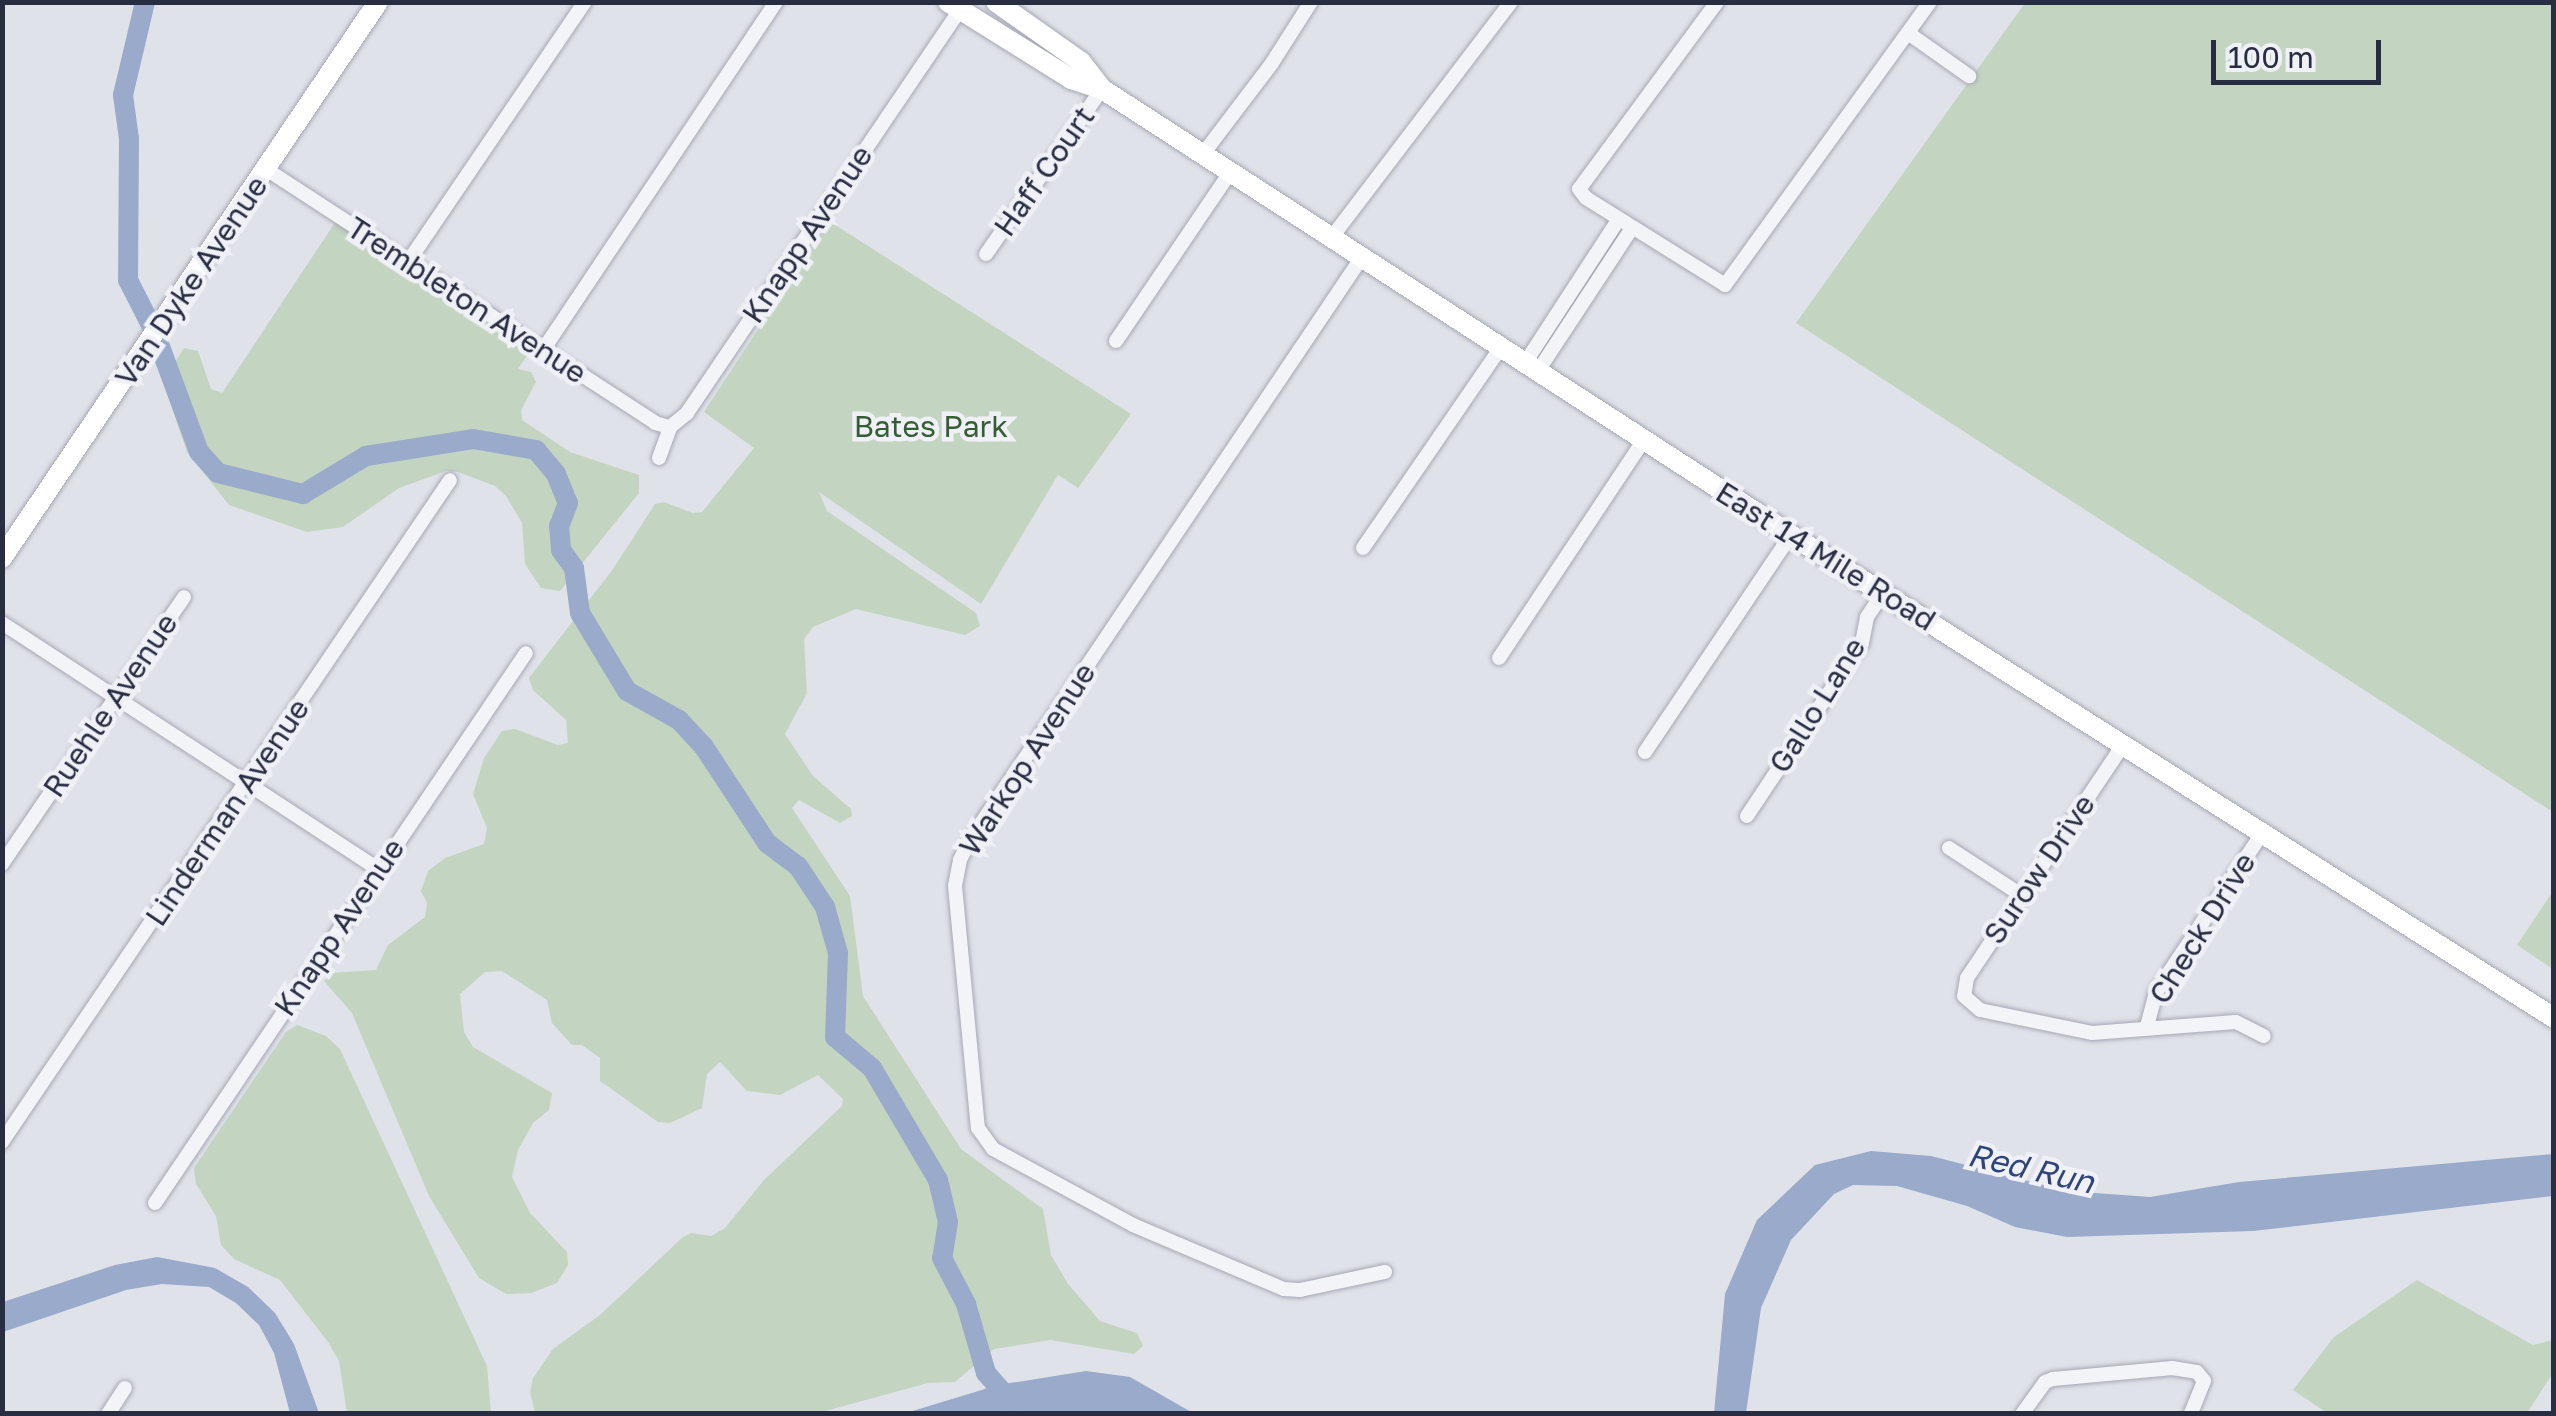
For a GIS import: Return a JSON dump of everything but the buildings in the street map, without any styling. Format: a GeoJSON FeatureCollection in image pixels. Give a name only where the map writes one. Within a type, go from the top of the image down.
{"type":"FeatureCollection","features":[{"type":"Feature","properties":{"kind":"main road","name":"Van Dyke Avenue"},"geometry":{"type":"LineString","coordinates":[[2,558],[378,2]]}},
{"type":"Feature","properties":{"kind":"main road","name":"East 14 Mile Road"},"geometry":{"type":"LineString","coordinates":[[996,2],[1081,62],[1102,88]]}},
{"type":"Feature","properties":{"kind":"main road","name":"East 14 Mile Road"},"geometry":{"type":"LineString","coordinates":[[954,6],[1071,79],[1102,88],[1791,535],[2554,1018]]}},
{"type":"Feature","properties":{"kind":"street"},"geometry":{"type":"LineString","coordinates":[[408,262],[585,2]]}},
{"type":"Feature","properties":{"kind":"street"},"geometry":{"type":"LineString","coordinates":[[543,350],[776,2]]}},
{"type":"Feature","properties":{"kind":"street"},"geometry":{"type":"LineString","coordinates":[[1203,154],[1272,64],[1311,2]]}},
{"type":"Feature","properties":{"kind":"street"},"geometry":{"type":"LineString","coordinates":[[1332,237],[1511,2]]}},
{"type":"Feature","properties":{"kind":"street"},"geometry":{"type":"LineString","coordinates":[[1717,2],[1579,189],[1626,224],[1726,285],[1930,2]]}},
{"type":"Feature","properties":{"kind":"street","name":"Knapp Avenue"},"geometry":{"type":"LineString","coordinates":[[659,458],[670,427],[687,413],[954,6]]}},
{"type":"Feature","properties":{"kind":"street"},"geometry":{"type":"LineString","coordinates":[[1908,33],[1969,76]]}},
{"type":"Feature","properties":{"kind":"street","name":"Haff Court"},"geometry":{"type":"LineString","coordinates":[[986,254],[1102,88]]}},
{"type":"Feature","properties":{"kind":"street","name":"Trembleton Avenue"},"geometry":{"type":"LineString","coordinates":[[266,169],[654,423],[670,427]]}},
{"type":"Feature","properties":{"kind":"street"},"geometry":{"type":"LineString","coordinates":[[1116,342],[1230,171]]}},
{"type":"Feature","properties":{"kind":"street"},"geometry":{"type":"LineString","coordinates":[[1531,367],[1626,224]]}},
{"type":"Feature","properties":{"kind":"street","name":"Warkop Avenue"},"geometry":{"type":"LineString","coordinates":[[1362,256],[972,837],[960,860],[955,886],[978,1128],[992,1149],[1133,1224],[1284,1289],[1300,1290],[1385,1272]]}},
{"type":"Feature","properties":{"kind":"street"},"geometry":{"type":"LineString","coordinates":[[1363,548],[1500,347]]}},
{"type":"Feature","properties":{"kind":"street"},"geometry":{"type":"LineString","coordinates":[[1499,658],[1644,440]]}},
{"type":"Feature","properties":{"kind":"street","name":"Linderman Avenue"},"geometry":{"type":"LineString","coordinates":[[2,1142],[450,480]]}},
{"type":"Feature","properties":{"kind":"street"},"geometry":{"type":"LineString","coordinates":[[1645,752],[1791,535]]}},
{"type":"Feature","properties":{"kind":"street","name":"Gallo Lane"},"geometry":{"type":"LineString","coordinates":[[1747,816],[1862,643],[1867,617],[1883,592]]}},
{"type":"Feature","properties":{"kind":"street","name":"Ruehle Avenue"},"geometry":{"type":"LineString","coordinates":[[2,864],[184,596]]}},
{"type":"Feature","properties":{"kind":"street"},"geometry":{"type":"LineString","coordinates":[[2,623],[378,868]]}},
{"type":"Feature","properties":{"kind":"street","name":"Knapp Avenue"},"geometry":{"type":"LineString","coordinates":[[155,1203],[526,652]]}},
{"type":"Feature","properties":{"kind":"street","name":"Surow Drive"},"geometry":{"type":"LineString","coordinates":[[2124,745],[1967,978],[1964,996],[1980,1010],[2081,1031],[2147,1026]]}},
{"type":"Feature","properties":{"kind":"street","name":"Check Drive"},"geometry":{"type":"LineString","coordinates":[[2147,1026],[2156,992],[2263,832]]}},
{"type":"Feature","properties":{"kind":"street"},"geometry":{"type":"LineString","coordinates":[[1949,848],[2021,895]]}},
{"type":"Feature","properties":{"kind":"street"},"geometry":{"type":"LineString","coordinates":[[2147,1026],[2236,1022],[2264,1036]]}},
{"type":"Feature","properties":{"kind":"street"},"geometry":{"type":"LineString","coordinates":[[2022,1414],[2045,1382],[2172,1368],[2196,1372],[2204,1382],[2203,1394],[2191,1414]]}},
{"type":"Feature","properties":{"kind":"street"},"geometry":{"type":"LineString","coordinates":[[108,1414],[125,1388]]}},
{"type":"Feature","properties":{"kind":"green space"},"geometry":{"type":"Polygon","coordinates":[[[2025,3],[2553,3],[2553,812],[1796,323],[2025,3]]]}},
{"type":"Feature","properties":{"kind":"green space"},"geometry":{"type":"Polygon","coordinates":[[[336,221],[532,348],[518,369],[531,372],[536,382],[521,410],[522,420],[570,452],[639,475],[639,493],[560,591],[541,588],[525,564],[522,523],[506,496],[495,486],[458,472],[446,471],[399,488],[343,527],[307,532],[229,505],[187,452],[163,381],[184,348],[198,351],[211,389],[222,393],[336,221]]]}},
{"type":"Feature","properties":{"kind":"green space","name":"Bates Park"},"geometry":{"type":"Polygon","coordinates":[[[829,221],[1131,414],[1078,488],[1058,475],[981,604],[819,492],[827,511],[976,613],[980,626],[965,635],[856,609],[813,627],[804,639],[807,693],[785,734],[813,776],[851,809],[852,816],[840,823],[799,800],[792,808],[850,896],[863,996],[961,1149],[1043,1209],[1051,1255],[1068,1284],[1100,1321],[1137,1333],[1143,1346],[1134,1354],[1050,1340],[994,1349],[955,1382],[928,1383],[818,1413],[535,1413],[530,1392],[533,1378],[553,1349],[600,1315],[682,1238],[691,1233],[711,1236],[725,1228],[764,1180],[842,1106],[843,1099],[818,1075],[780,1095],[747,1091],[720,1062],[707,1074],[702,1108],[670,1123],[658,1122],[600,1081],[600,1058],[582,1045],[572,1045],[552,1023],[547,1000],[502,971],[485,972],[460,994],[464,1032],[473,1047],[552,1093],[549,1110],[533,1123],[518,1150],[512,1177],[530,1213],[567,1252],[568,1265],[557,1283],[531,1293],[506,1294],[479,1278],[429,1196],[352,1013],[324,981],[332,973],[376,970],[388,945],[425,917],[427,903],[421,891],[428,871],[445,858],[484,844],[487,828],[473,794],[484,758],[502,731],[515,729],[558,745],[568,743],[566,720],[533,690],[529,678],[613,569],[655,504],[664,502],[693,513],[702,512],[754,448],[704,412],[829,221]]]}},
{"type":"Feature","properties":{"kind":"green space"},"geometry":{"type":"Polygon","coordinates":[[[2553,891],[2553,969],[2517,945],[2553,891]]]}},
{"type":"Feature","properties":{"kind":"green space"},"geometry":{"type":"Polygon","coordinates":[[[297,1025],[326,1036],[340,1049],[487,1366],[491,1413],[347,1413],[339,1361],[328,1342],[280,1280],[234,1259],[221,1245],[216,1216],[196,1184],[194,1168],[286,1032],[297,1025]]]}},
{"type":"Feature","properties":{"kind":"green space"},"geometry":{"type":"Polygon","coordinates":[[[2417,1280],[2533,1345],[2553,1340],[2553,1373],[2527,1413],[2327,1413],[2293,1390],[2334,1337],[2417,1280]]]}},
{"type":"Feature","properties":{"kind":"water","name":"Red Run"},"geometry":{"type":"Polygon","coordinates":[[[1871,1151],[1931,1156],[2067,1191],[2150,1197],[2239,1182],[2553,1154],[2553,1196],[2253,1231],[2067,1237],[2015,1227],[1967,1206],[1897,1186],[1853,1185],[1834,1194],[1791,1240],[1761,1308],[1746,1413],[1714,1413],[1725,1294],[1757,1220],[1815,1165],[1871,1151]]]}},
{"type":"Feature","properties":{"kind":"water"},"geometry":{"type":"Polygon","coordinates":[[[157,1257],[215,1268],[248,1287],[275,1313],[294,1344],[319,1413],[290,1413],[274,1353],[259,1325],[236,1303],[209,1287],[162,1284],[126,1290],[3,1332],[3,1302],[115,1265],[157,1257]]]}},
{"type":"Feature","properties":{"kind":"water"},"geometry":{"type":"Polygon","coordinates":[[[1086,1371],[1130,1377],[1193,1413],[906,1413],[998,1385],[1086,1371]]]}},
{"type":"Feature","properties":{"kind":"waterway"},"geometry":{"type":"LineString","coordinates":[[145,2],[123,95],[129,139],[128,280],[155,333],[199,452],[218,473],[303,494],[366,456],[473,439],[536,450],[556,474],[568,503],[559,526],[561,550],[574,568],[580,613],[627,691],[679,720],[704,747],[767,843],[798,866],[825,907],[838,953],[835,1037],[872,1068],[938,1180],[948,1222],[942,1258],[966,1304],[986,1373],[1014,1405]]}}]}
